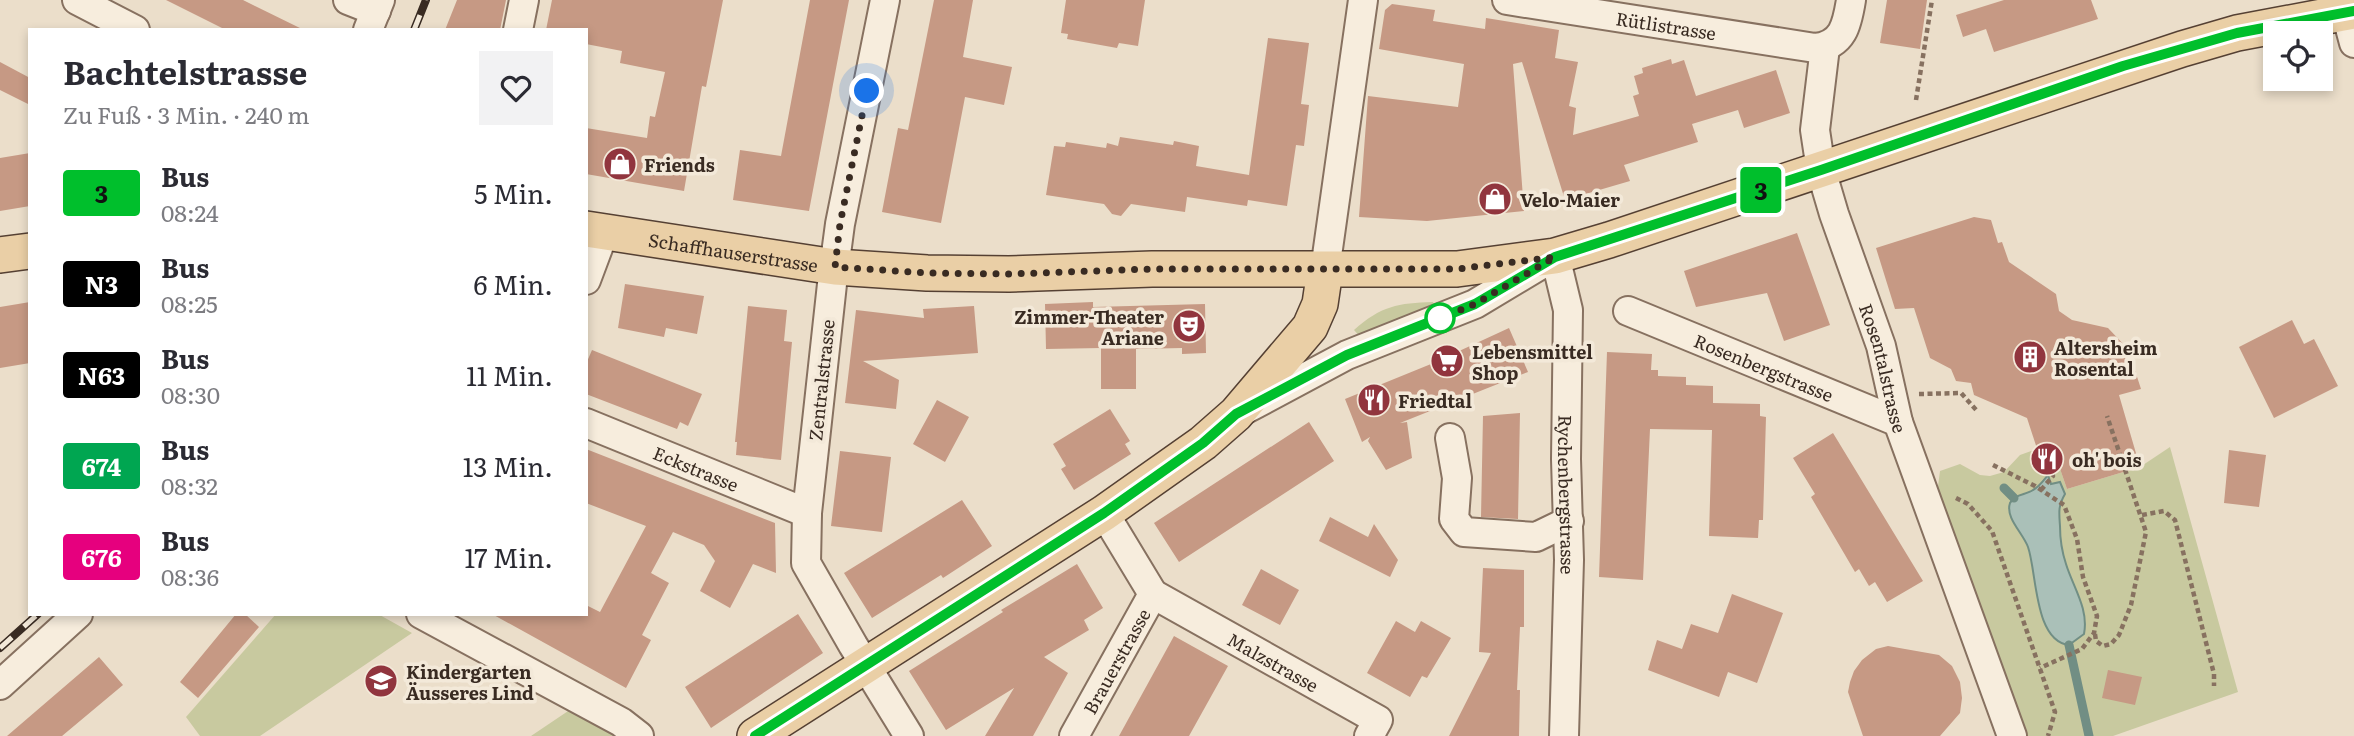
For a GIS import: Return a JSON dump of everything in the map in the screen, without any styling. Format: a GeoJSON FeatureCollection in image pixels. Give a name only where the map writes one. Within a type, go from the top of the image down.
{"type":"FeatureCollection","features":[{"type":"Feature","properties":{"kind":"main road","name":"Schaffhauserstrasse"},"geometry":{"type":"LineString","coordinates":[[595,230],[835,267],[927,273],[1009,274],[1165,268],[1457,269],[1555,257],[2170,52],[2237,33],[2351,22]]}},
{"type":"Feature","properties":{"kind":"main road"},"geometry":{"type":"LineString","coordinates":[[0,256],[28,251]]}},
{"type":"Feature","properties":{"kind":"main road"},"geometry":{"type":"LineString","coordinates":[[755,736],[1104,513],[1203,443],[1236,414],[1310,327],[1320,304],[1325,270]]}},
{"type":"Feature","properties":{"kind":"street"},"geometry":{"type":"LineString","coordinates":[[77,0],[131,28]]}},
{"type":"Feature","properties":{"kind":"street"},"geometry":{"type":"LineString","coordinates":[[348,0],[375,14]]}},
{"type":"Feature","properties":{"kind":"street"},"geometry":{"type":"LineString","coordinates":[[518,28],[523,0]]}},
{"type":"Feature","properties":{"kind":"street","name":"Zentralstrasse"},"geometry":{"type":"LineString","coordinates":[[885,0],[840,224],[807,513],[806,563],[909,736]]}},
{"type":"Feature","properties":{"kind":"street"},"geometry":{"type":"LineString","coordinates":[[1325,270],[1363,0]]}},
{"type":"Feature","properties":{"kind":"street","name":"Rütlistrasse"},"geometry":{"type":"LineString","coordinates":[[1507,0],[1568,5],[1806,48],[1825,47]]}},
{"type":"Feature","properties":{"kind":"street"},"geometry":{"type":"LineString","coordinates":[[1825,47],[1844,33],[1851,0]]}},
{"type":"Feature","properties":{"kind":"street","name":"Rosentalstrasse"},"geometry":{"type":"LineString","coordinates":[[1825,47],[1815,130],[1821,170],[1881,346],[1898,422],[2012,736]]}},
{"type":"Feature","properties":{"kind":"street"},"geometry":{"type":"LineString","coordinates":[[588,269],[595,230]]}},
{"type":"Feature","properties":{"kind":"street"},"geometry":{"type":"LineString","coordinates":[[1236,414],[1347,355],[1475,304],[1555,257]]}},
{"type":"Feature","properties":{"kind":"street","name":"Rychenbergstrasse"},"geometry":{"type":"LineString","coordinates":[[1555,257],[1568,310],[1566,459],[1569,521],[1564,736]]}},
{"type":"Feature","properties":{"kind":"street","name":"Rosenbergstrasse"},"geometry":{"type":"LineString","coordinates":[[1628,312],[1898,422]]}},
{"type":"Feature","properties":{"kind":"street","name":"Eckstrasse"},"geometry":{"type":"LineString","coordinates":[[588,424],[807,513]]}},
{"type":"Feature","properties":{"kind":"street"},"geometry":{"type":"LineString","coordinates":[[1450,438],[1457,478],[1454,519],[1464,532],[1536,537],[1569,521]]}},
{"type":"Feature","properties":{"kind":"street","name":"Brauerstrasse"},"geometry":{"type":"LineString","coordinates":[[1074,736],[1153,594],[1104,513]]}},
{"type":"Feature","properties":{"kind":"street","name":"Malzstrasse"},"geometry":{"type":"LineString","coordinates":[[1153,594],[1378,720],[1369,736]]}},
{"type":"Feature","properties":{"kind":"street"},"geometry":{"type":"LineString","coordinates":[[0,685],[76,616]]}},
{"type":"Feature","properties":{"kind":"street"},"geometry":{"type":"LineString","coordinates":[[425,616],[621,722],[639,736]]}},
{"type":"Feature","properties":{"kind":"path"},"geometry":{"type":"LineString","coordinates":[[1916,100],[1932,0]]}},
{"type":"Feature","properties":{"kind":"path"},"geometry":{"type":"LineString","coordinates":[[1908,394],[1961,393],[1978,412]]}},
{"type":"Feature","properties":{"kind":"path"},"geometry":{"type":"LineString","coordinates":[[1993,465],[2035,485],[2064,505],[2077,539],[2083,577],[2096,616],[2096,641],[2104,646],[2111,644],[2119,635],[2131,605],[2146,532],[2107,416]]}},
{"type":"Feature","properties":{"kind":"path"},"geometry":{"type":"LineString","coordinates":[[2041,490],[2053,476],[2050,465]]}},
{"type":"Feature","properties":{"kind":"path"},"geometry":{"type":"LineString","coordinates":[[1944,492],[1968,504],[1992,531],[2055,712],[2048,736]]}},
{"type":"Feature","properties":{"kind":"path"},"geometry":{"type":"LineString","coordinates":[[2142,515],[2164,510],[2175,520],[2214,674],[2214,686]]}},
{"type":"Feature","properties":{"kind":"path"},"geometry":{"type":"LineString","coordinates":[[2040,668],[2082,649],[2094,633]]}},
{"type":"Feature","properties":{"kind":"green space"},"geometry":{"type":"Polygon","coordinates":[[[1433,302],[1435,308],[1362,339],[1354,330],[1391,307],[1433,302]]]}},
{"type":"Feature","properties":{"kind":"green space"},"geometry":{"type":"Polygon","coordinates":[[[2170,447],[2238,692],[2113,736],[2025,736],[1937,494],[1940,471],[1960,464],[1980,475],[1990,476],[2004,472],[2020,455],[2037,449],[2058,463],[2067,489],[2140,467],[2170,447]]]}},
{"type":"Feature","properties":{"kind":"green space"},"geometry":{"type":"Polygon","coordinates":[[[274,616],[382,616],[412,633],[260,736],[200,736],[186,717],[274,616]]]}},
{"type":"Feature","properties":{"kind":"green space"},"geometry":{"type":"Polygon","coordinates":[[[583,701],[639,736],[531,736],[583,701]]]}},
{"type":"Feature","properties":{"kind":"water"},"geometry":{"type":"Polygon","coordinates":[[[2048,475],[2051,484],[2060,482],[2065,494],[2060,509],[2062,545],[2084,616],[2084,634],[2069,645],[2058,641],[2049,632],[2043,619],[2028,547],[2012,520],[2009,509],[2014,498],[2035,489],[2048,475]]]}},
{"type":"Feature","properties":{"kind":"building"},"geometry":{"type":"Polygon","coordinates":[[[166,0],[243,0],[300,28],[222,28],[166,0]]]}},
{"type":"Feature","properties":{"kind":"building"},"geometry":{"type":"Polygon","coordinates":[[[457,0],[506,0],[500,28],[446,28],[457,0]]]}},
{"type":"Feature","properties":{"kind":"building"},"geometry":{"type":"Polygon","coordinates":[[[552,0],[723,0],[706,87],[702,86],[684,191],[588,174],[588,128],[647,138],[650,116],[655,117],[665,72],[620,63],[622,51],[588,44],[588,28],[546,28],[552,0]]]}},
{"type":"Feature","properties":{"kind":"building"},"geometry":{"type":"Polygon","coordinates":[[[810,0],[849,0],[809,211],[733,200],[740,150],[781,156],[810,0]]]}},
{"type":"Feature","properties":{"kind":"building"},"geometry":{"type":"Polygon","coordinates":[[[934,0],[973,0],[963,57],[1012,67],[1004,105],[965,97],[941,223],[882,212],[898,128],[908,130],[934,0]]]}},
{"type":"Feature","properties":{"kind":"building"},"geometry":{"type":"Polygon","coordinates":[[[1066,0],[1145,0],[1138,46],[1119,43],[1117,48],[1067,39],[1068,34],[1061,33],[1066,0]]]}},
{"type":"Feature","properties":{"kind":"building"},"geometry":{"type":"Polygon","coordinates":[[[1887,0],[1927,0],[1920,49],[1880,43],[1887,0]]]}},
{"type":"Feature","properties":{"kind":"building"},"geometry":{"type":"Polygon","coordinates":[[[2004,0],[2091,0],[2098,19],[1994,52],[1986,29],[1963,37],[1956,15],[2004,0]]]}},
{"type":"Feature","properties":{"kind":"building"},"geometry":{"type":"Polygon","coordinates":[[[1392,4],[1435,10],[1433,21],[1485,29],[1486,18],[1559,30],[1555,58],[1578,62],[1569,106],[1576,108],[1573,135],[1639,116],[1633,96],[1639,94],[1634,76],[1643,73],[1642,68],[1671,59],[1672,64],[1684,60],[1696,96],[1776,70],[1790,113],[1744,128],[1738,110],[1692,124],[1698,142],[1624,165],[1630,181],[1565,200],[1522,62],[1513,64],[1524,211],[1427,221],[1359,217],[1368,96],[1458,107],[1464,64],[1379,49],[1385,10],[1392,4]]]}},
{"type":"Feature","properties":{"kind":"building"},"geometry":{"type":"Polygon","coordinates":[[[1268,38],[1309,43],[1301,104],[1309,105],[1304,146],[1296,145],[1287,206],[1248,200],[1247,206],[1187,197],[1185,212],[1131,204],[1121,216],[1112,214],[1104,204],[1046,195],[1054,146],[1065,147],[1066,142],[1106,148],[1107,143],[1118,146],[1120,137],[1173,145],[1174,141],[1199,146],[1196,166],[1249,175],[1268,38]]]}},
{"type":"Feature","properties":{"kind":"building"},"geometry":{"type":"Polygon","coordinates":[[[0,62],[28,77],[28,104],[0,90],[0,62]]]}},
{"type":"Feature","properties":{"kind":"building"},"geometry":{"type":"Polygon","coordinates":[[[28,153],[28,206],[0,211],[0,158],[28,153]]]}},
{"type":"Feature","properties":{"kind":"building","name":"Altersheim Rosental"},"geometry":{"type":"Polygon","coordinates":[[[1974,217],[1991,220],[1998,243],[2002,242],[2009,262],[2056,294],[2059,311],[2072,320],[2108,328],[2128,349],[2141,389],[2119,395],[2140,467],[2067,489],[2058,463],[2043,467],[2027,418],[1974,395],[1971,383],[1956,381],[1951,369],[1930,358],[1914,308],[1895,309],[1876,248],[1974,217]]]}},
{"type":"Feature","properties":{"kind":"building"},"geometry":{"type":"Polygon","coordinates":[[[1797,233],[1830,325],[1784,341],[1767,293],[1696,307],[1684,271],[1797,233]]]}},
{"type":"Feature","properties":{"kind":"building"},"geometry":{"type":"Polygon","coordinates":[[[625,284],[704,296],[697,334],[666,328],[664,337],[618,328],[625,284]]]}},
{"type":"Feature","properties":{"kind":"building"},"geometry":{"type":"Polygon","coordinates":[[[28,302],[28,363],[0,368],[0,307],[28,302]]]}},
{"type":"Feature","properties":{"kind":"building"},"geometry":{"type":"Polygon","coordinates":[[[1093,302],[1093,307],[1205,304],[1206,353],[1182,354],[1182,348],[1136,349],[1136,389],[1101,389],[1101,348],[1046,349],[1045,304],[1093,302]]]}},
{"type":"Feature","properties":{"kind":"building"},"geometry":{"type":"Polygon","coordinates":[[[748,306],[787,310],[784,341],[792,342],[781,460],[736,455],[748,306]]]}},
{"type":"Feature","properties":{"kind":"building"},"geometry":{"type":"Polygon","coordinates":[[[974,306],[978,353],[863,361],[899,380],[896,409],[845,403],[856,310],[924,318],[923,309],[974,306]]]}},
{"type":"Feature","properties":{"kind":"building"},"geometry":{"type":"Polygon","coordinates":[[[2292,320],[2304,344],[2314,339],[2338,386],[2274,418],[2239,347],[2292,320]]]}},
{"type":"Feature","properties":{"kind":"building"},"geometry":{"type":"Polygon","coordinates":[[[1509,328],[1528,372],[1400,423],[1407,422],[1412,458],[1386,470],[1368,441],[1370,437],[1362,442],[1345,399],[1509,328]]]}},
{"type":"Feature","properties":{"kind":"building"},"geometry":{"type":"Polygon","coordinates":[[[592,350],[702,394],[688,426],[680,422],[677,429],[588,395],[588,359],[592,350]]]}},
{"type":"Feature","properties":{"kind":"building"},"geometry":{"type":"Polygon","coordinates":[[[1607,352],[1652,354],[1651,370],[1658,370],[1658,376],[1686,377],[1686,385],[1713,386],[1713,403],[1760,404],[1760,416],[1766,417],[1763,520],[1759,520],[1758,538],[1709,536],[1712,430],[1650,429],[1643,580],[1599,577],[1607,352]]]}},
{"type":"Feature","properties":{"kind":"building"},"geometry":{"type":"Polygon","coordinates":[[[937,400],[969,417],[945,462],[913,444],[937,400]]]}},
{"type":"Feature","properties":{"kind":"building"},"geometry":{"type":"Polygon","coordinates":[[[1110,409],[1130,441],[1125,444],[1131,454],[1074,490],[1061,469],[1066,466],[1053,444],[1110,409]]]}},
{"type":"Feature","properties":{"kind":"building"},"geometry":{"type":"Polygon","coordinates":[[[1520,413],[1518,519],[1481,517],[1483,416],[1520,413]]]}},
{"type":"Feature","properties":{"kind":"building"},"geometry":{"type":"Polygon","coordinates":[[[1309,422],[1334,461],[1179,562],[1154,523],[1309,422]]]}},
{"type":"Feature","properties":{"kind":"building"},"geometry":{"type":"Polygon","coordinates":[[[1833,433],[1923,581],[1887,602],[1875,582],[1869,586],[1859,569],[1855,572],[1811,497],[1815,494],[1793,458],[1833,433]]]}},
{"type":"Feature","properties":{"kind":"building"},"geometry":{"type":"Polygon","coordinates":[[[588,450],[775,523],[776,573],[753,564],[730,608],[700,591],[715,561],[704,545],[673,532],[651,573],[669,583],[642,635],[651,640],[626,688],[496,616],[588,616],[588,606],[600,612],[646,526],[588,504],[588,450]]]}},
{"type":"Feature","properties":{"kind":"building"},"geometry":{"type":"Polygon","coordinates":[[[2229,450],[2266,455],[2259,507],[2224,503],[2229,450]]]}},
{"type":"Feature","properties":{"kind":"building"},"geometry":{"type":"Polygon","coordinates":[[[840,451],[891,457],[882,532],[831,526],[840,451]]]}},
{"type":"Feature","properties":{"kind":"building"},"geometry":{"type":"Polygon","coordinates":[[[962,500],[992,546],[943,578],[941,575],[872,618],[844,573],[962,500]]]}},
{"type":"Feature","properties":{"kind":"building"},"geometry":{"type":"Polygon","coordinates":[[[1330,517],[1368,537],[1374,524],[1398,560],[1390,577],[1319,541],[1330,517]]]}},
{"type":"Feature","properties":{"kind":"building"},"geometry":{"type":"Polygon","coordinates":[[[1077,564],[1103,608],[1084,620],[1089,630],[1044,657],[1068,673],[1033,736],[985,736],[1014,688],[946,730],[909,671],[1077,564]]]}},
{"type":"Feature","properties":{"kind":"building"},"geometry":{"type":"Polygon","coordinates":[[[1483,568],[1524,570],[1524,627],[1520,627],[1517,690],[1520,690],[1519,736],[1449,736],[1491,653],[1479,652],[1483,568]]]}},
{"type":"Feature","properties":{"kind":"building"},"geometry":{"type":"Polygon","coordinates":[[[1261,569],[1299,590],[1280,625],[1242,605],[1261,569]]]}},
{"type":"Feature","properties":{"kind":"building"},"geometry":{"type":"Polygon","coordinates":[[[1732,594],[1783,613],[1757,683],[1728,672],[1719,697],[1648,670],[1657,640],[1682,649],[1691,624],[1718,633],[1732,594]]]}},
{"type":"Feature","properties":{"kind":"building"},"geometry":{"type":"Polygon","coordinates":[[[798,614],[823,653],[711,728],[685,687],[798,614]]]}},
{"type":"Feature","properties":{"kind":"building"},"geometry":{"type":"Polygon","coordinates":[[[234,616],[247,616],[259,627],[198,698],[180,682],[234,616]]]}},
{"type":"Feature","properties":{"kind":"building"},"geometry":{"type":"Polygon","coordinates":[[[1396,621],[1415,632],[1421,621],[1451,638],[1427,678],[1422,676],[1410,697],[1367,673],[1396,621]]]}},
{"type":"Feature","properties":{"kind":"building"},"geometry":{"type":"Polygon","coordinates":[[[1174,636],[1228,666],[1189,736],[1119,736],[1174,636]]]}},
{"type":"Feature","properties":{"kind":"building"},"geometry":{"type":"Polygon","coordinates":[[[1888,646],[1939,655],[1952,666],[1960,682],[1960,713],[1940,736],[1863,736],[1848,692],[1850,682],[1862,660],[1876,649],[1888,646]]]}},
{"type":"Feature","properties":{"kind":"building"},"geometry":{"type":"Polygon","coordinates":[[[99,657],[123,685],[62,736],[7,736],[99,657]]]}},
{"type":"Feature","properties":{"kind":"building"},"geometry":{"type":"Polygon","coordinates":[[[2108,670],[2142,677],[2135,705],[2102,698],[2108,670]]]}},
{"type":"Feature","properties":{"kind":"waterway"},"geometry":{"type":"LineString","coordinates":[[2004,488],[2014,498]]}},
{"type":"Feature","properties":{"kind":"waterway"},"geometry":{"type":"LineString","coordinates":[[2069,645],[2089,736]]}},
{"type":"Feature","properties":{"kind":"railway"},"geometry":{"type":"LineString","coordinates":[[415,28],[426,0]]}},
{"type":"Feature","properties":{"kind":"railway"},"geometry":{"type":"LineString","coordinates":[[0,648],[36,616]]}},
{"type":"Feature","properties":{"kind":"bus line","name":"3"},"geometry":{"type":"LineString","coordinates":[[755,736],[1104,513],[1203,443],[1236,414],[1347,355],[1475,304],[1555,257],[1821,170],[2123,66],[2237,33],[2354,11]]}},
{"type":"Feature","properties":{"kind":"place","name":"Friends"},"geometry":{"type":"Point","coordinates":[620,164]}},
{"type":"Feature","properties":{"kind":"place","name":"Velo-Maier"},"geometry":{"type":"Point","coordinates":[1495,199]}},
{"type":"Feature","properties":{"kind":"place","name":"Zimmer-Theater Ariane"},"geometry":{"type":"Point","coordinates":[1189,326]}},
{"type":"Feature","properties":{"kind":"place","name":"Altersheim Rosental"},"geometry":{"type":"Point","coordinates":[2030,357]}},
{"type":"Feature","properties":{"kind":"place","name":"Lebensmittel Shop"},"geometry":{"type":"Point","coordinates":[1447,361]}},
{"type":"Feature","properties":{"kind":"place","name":"Friedtal"},"geometry":{"type":"Point","coordinates":[1374,400]}},
{"type":"Feature","properties":{"kind":"place","name":"oh' bois"},"geometry":{"type":"Point","coordinates":[2047,459]}},
{"type":"Feature","properties":{"kind":"place","name":"Kindergarten Äusseres Lind"},"geometry":{"type":"Point","coordinates":[381,681]}},
{"type":"Feature","properties":{"kind":"route"},"geometry":{"type":"LineString","coordinates":[[867,91],[840,224],[835,267],[927,273],[1009,274],[1152,269],[1457,269],[1555,257],[1475,304],[1440,318]]}}]}
